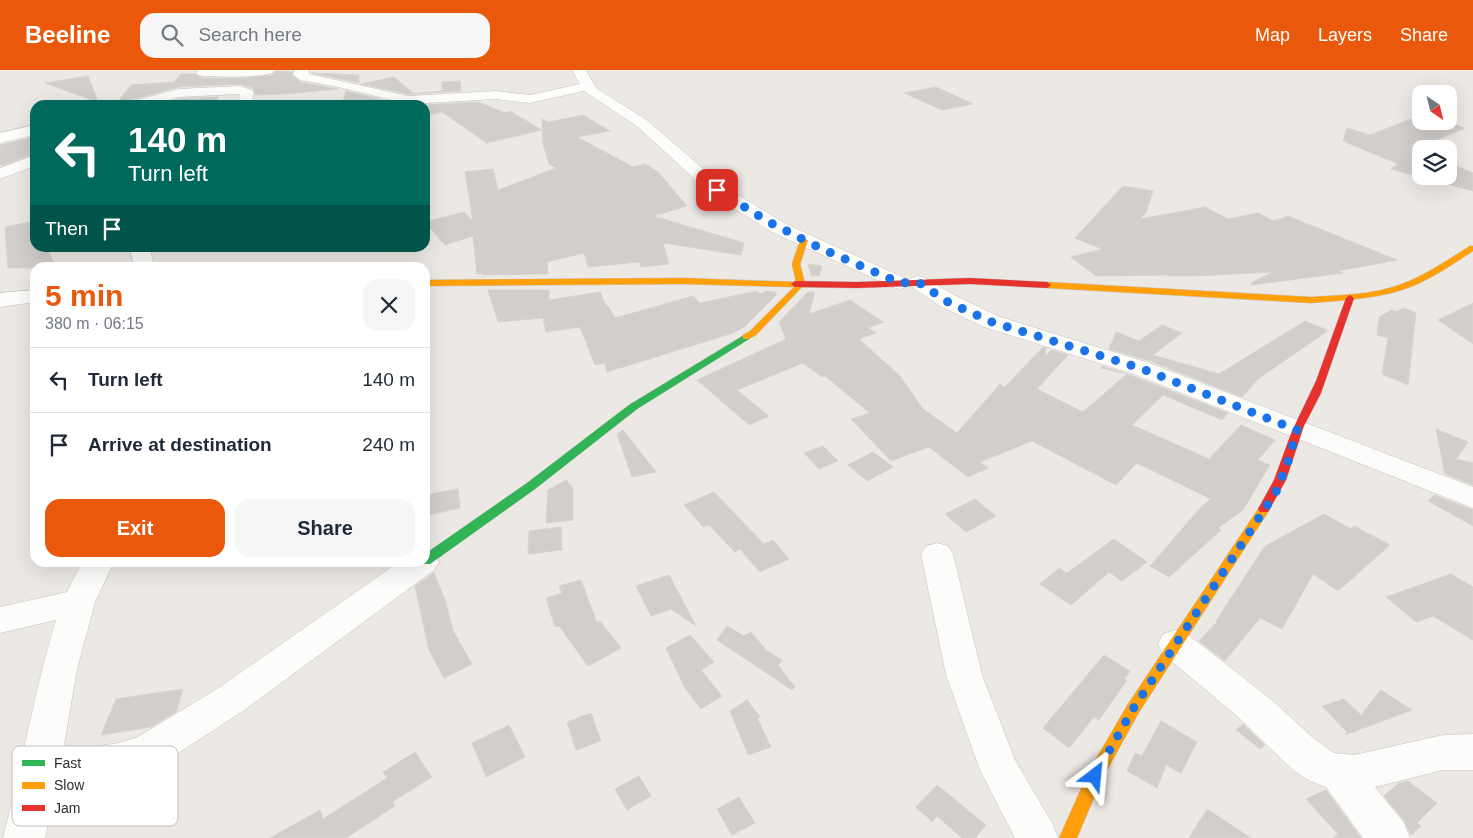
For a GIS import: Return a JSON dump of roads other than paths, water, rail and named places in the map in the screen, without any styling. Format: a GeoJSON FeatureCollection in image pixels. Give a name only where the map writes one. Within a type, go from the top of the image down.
{"type":"FeatureCollection","features":[{"type":"Feature","properties":{"kind":"street"},"geometry":{"type":"LineString","coordinates":[[165,100],[179,92],[203,71],[228,71],[236,75],[247,75],[267,70]]}},
{"type":"Feature","properties":{"kind":"street"},"geometry":{"type":"LineString","coordinates":[[302,70],[300,74],[304,77],[335,82],[402,100],[496,95],[530,99],[588,86]]}},
{"type":"Feature","properties":{"kind":"street"},"geometry":{"type":"LineString","coordinates":[[580,70],[588,86],[599,97],[648,128],[717,190],[759,216],[804,240],[909,283],[992,322],[1140,368],[1473,498]]}},
{"type":"Feature","properties":{"kind":"street"},"geometry":{"type":"LineString","coordinates":[[151,100],[179,92],[244,91],[247,93],[245,100]]}},
{"type":"Feature","properties":{"kind":"street"},"geometry":{"type":"LineString","coordinates":[[0,138],[30,131]]}},
{"type":"Feature","properties":{"kind":"street"},"geometry":{"type":"LineString","coordinates":[[0,174],[30,162]]}},
{"type":"Feature","properties":{"kind":"street"},"geometry":{"type":"LineString","coordinates":[[801,284],[796,264],[804,240]]}},
{"type":"Feature","properties":{"kind":"street"},"geometry":{"type":"LineString","coordinates":[[430,283],[682,281],[857,285],[986,281],[1310,300],[1350,298],[1401,287],[1424,277],[1473,248]]}},
{"type":"Feature","properties":{"kind":"street"},"geometry":{"type":"LineString","coordinates":[[430,558],[531,486],[633,406],[753,333],[801,284]]}},
{"type":"Feature","properties":{"kind":"street"},"geometry":{"type":"LineString","coordinates":[[0,300],[30,297]]}},
{"type":"Feature","properties":{"kind":"street"},"geometry":{"type":"LineString","coordinates":[[1068,838],[1095,776],[1133,709],[1276,492],[1289,459],[1297,430],[1315,394],[1337,340],[1350,298]]}},
{"type":"Feature","properties":{"kind":"street"},"geometry":{"type":"LineString","coordinates":[[938,554],[964,675],[976,711],[1000,770],[1037,838]]}},
{"type":"Feature","properties":{"kind":"street"},"geometry":{"type":"LineString","coordinates":[[45,746],[59,669],[78,602],[96,567]]}},
{"type":"Feature","properties":{"kind":"street"},"geometry":{"type":"LineString","coordinates":[[157,746],[248,687],[417,567]]}},
{"type":"Feature","properties":{"kind":"street"},"geometry":{"type":"LineString","coordinates":[[0,620],[78,602]]}},
{"type":"Feature","properties":{"kind":"street"},"geometry":{"type":"LineString","coordinates":[[1175,644],[1323,768],[1339,773],[1353,773],[1423,755],[1458,750],[1473,752]]}},
{"type":"Feature","properties":{"kind":"street"},"geometry":{"type":"LineString","coordinates":[[1339,773],[1389,838]]}}]}
